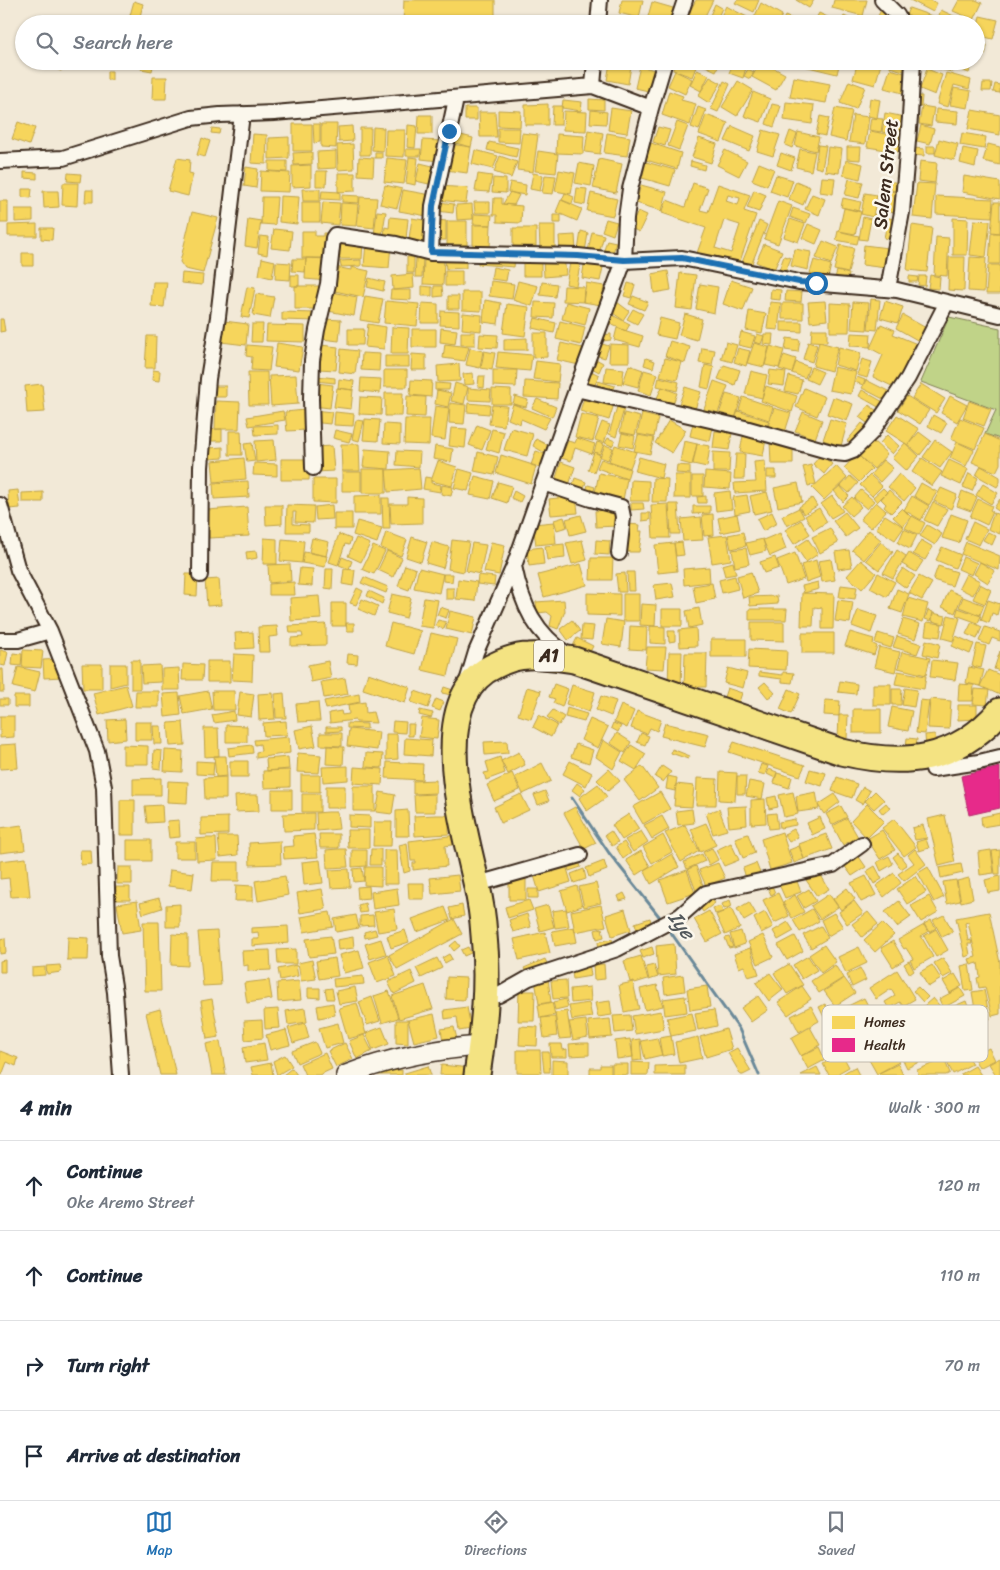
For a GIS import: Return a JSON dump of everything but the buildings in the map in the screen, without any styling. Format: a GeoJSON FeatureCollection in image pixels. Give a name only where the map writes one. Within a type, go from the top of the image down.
{"type":"FeatureCollection","features":[{"type":"Feature","properties":{"kind":"highway","name":"A1"},"geometry":{"type":"LineString","coordinates":[[476,1075],[486,1011],[484,934],[477,884],[465,834],[455,768],[454,746],[456,722],[463,698],[475,680],[489,668],[507,660],[527,656],[550,656],[574,660],[863,770],[901,773],[933,769],[957,759],[979,746],[1000,729]]}},
{"type":"Feature","properties":{"kind":"highway","name":"A1"},"geometry":{"type":"LineString","coordinates":[[490,1075],[498,1023],[499,995],[496,932],[488,881],[469,790],[467,752],[474,710],[483,693],[495,681],[510,673],[531,669],[576,673],[602,679],[842,752],[869,759],[897,761],[917,759],[948,750],[971,737],[1000,711]]}},
{"type":"Feature","properties":{"kind":"main road"},"geometry":{"type":"LineString","coordinates":[[346,1075],[403,1057],[481,1046]]}},
{"type":"Feature","properties":{"kind":"street"},"geometry":{"type":"LineString","coordinates":[[599,15],[600,0]]}},
{"type":"Feature","properties":{"kind":"street"},"geometry":{"type":"LineString","coordinates":[[680,15],[685,0]]}},
{"type":"Feature","properties":{"kind":"street"},"geometry":{"type":"LineString","coordinates":[[882,0],[897,15]]}},
{"type":"Feature","properties":{"kind":"street"},"geometry":{"type":"LineString","coordinates":[[593,86],[594,70]]}},
{"type":"Feature","properties":{"kind":"street"},"geometry":{"type":"LineString","coordinates":[[463,698],[476,652],[514,566],[576,389],[624,260],[630,188],[662,70]]}},
{"type":"Feature","properties":{"kind":"street","name":"Salem Street"},"geometry":{"type":"LineString","coordinates":[[888,289],[902,212],[913,70]]}},
{"type":"Feature","properties":{"kind":"street"},"geometry":{"type":"LineString","coordinates":[[0,161],[63,158],[191,118],[242,114],[274,114],[593,86],[651,108]]}},
{"type":"Feature","properties":{"kind":"street"},"geometry":{"type":"LineString","coordinates":[[431,252],[433,206],[456,99]]}},
{"type":"Feature","properties":{"kind":"street"},"geometry":{"type":"LineString","coordinates":[[200,575],[201,467],[208,379],[218,317],[242,114]]}},
{"type":"Feature","properties":{"kind":"street"},"geometry":{"type":"LineString","coordinates":[[312,468],[312,360],[328,284],[333,238],[335,235],[340,234],[431,252],[578,256],[624,260],[682,258],[799,282],[888,289],[1000,315]]}},
{"type":"Feature","properties":{"kind":"street"},"geometry":{"type":"LineString","coordinates":[[576,389],[745,428],[835,453],[845,454],[853,451],[871,433],[908,378],[946,302]]}},
{"type":"Feature","properties":{"kind":"street"},"geometry":{"type":"LineString","coordinates":[[543,483],[591,499],[621,506],[619,553]]}},
{"type":"Feature","properties":{"kind":"street"},"geometry":{"type":"LineString","coordinates":[[0,505],[18,570],[50,631],[97,751],[104,787],[109,956],[115,992],[121,1075]]}},
{"type":"Feature","properties":{"kind":"street"},"geometry":{"type":"LineString","coordinates":[[514,566],[522,597],[529,615],[537,628],[555,646],[574,660]]}},
{"type":"Feature","properties":{"kind":"street"},"geometry":{"type":"LineString","coordinates":[[0,640],[18,640],[50,631]]}},
{"type":"Feature","properties":{"kind":"street"},"geometry":{"type":"LineString","coordinates":[[933,769],[1000,757]]}},
{"type":"Feature","properties":{"kind":"street"},"geometry":{"type":"LineString","coordinates":[[499,995],[529,978],[617,949],[680,916],[706,893],[833,865],[862,844]]}},
{"type":"Feature","properties":{"kind":"street"},"geometry":{"type":"LineString","coordinates":[[488,881],[580,855]]}},
{"type":"Feature","properties":{"kind":"green space"},"geometry":{"type":"Polygon","coordinates":[[[949,317],[1000,328],[1000,439],[985,434],[996,410],[921,382],[949,317]]]}},
{"type":"Feature","properties":{"kind":"waterway","name":"Iye"},"geometry":{"type":"LineString","coordinates":[[572,798],[609,853],[662,920]]}},
{"type":"Feature","properties":{"kind":"waterway","name":"Iye"},"geometry":{"type":"LineString","coordinates":[[667,927],[739,1029],[759,1075]]}},
{"type":"Feature","properties":{"kind":"route"},"geometry":{"type":"LineString","coordinates":[[449,131],[433,206],[431,252],[578,256],[624,260],[682,258],[799,282],[816,283]]}}]}
